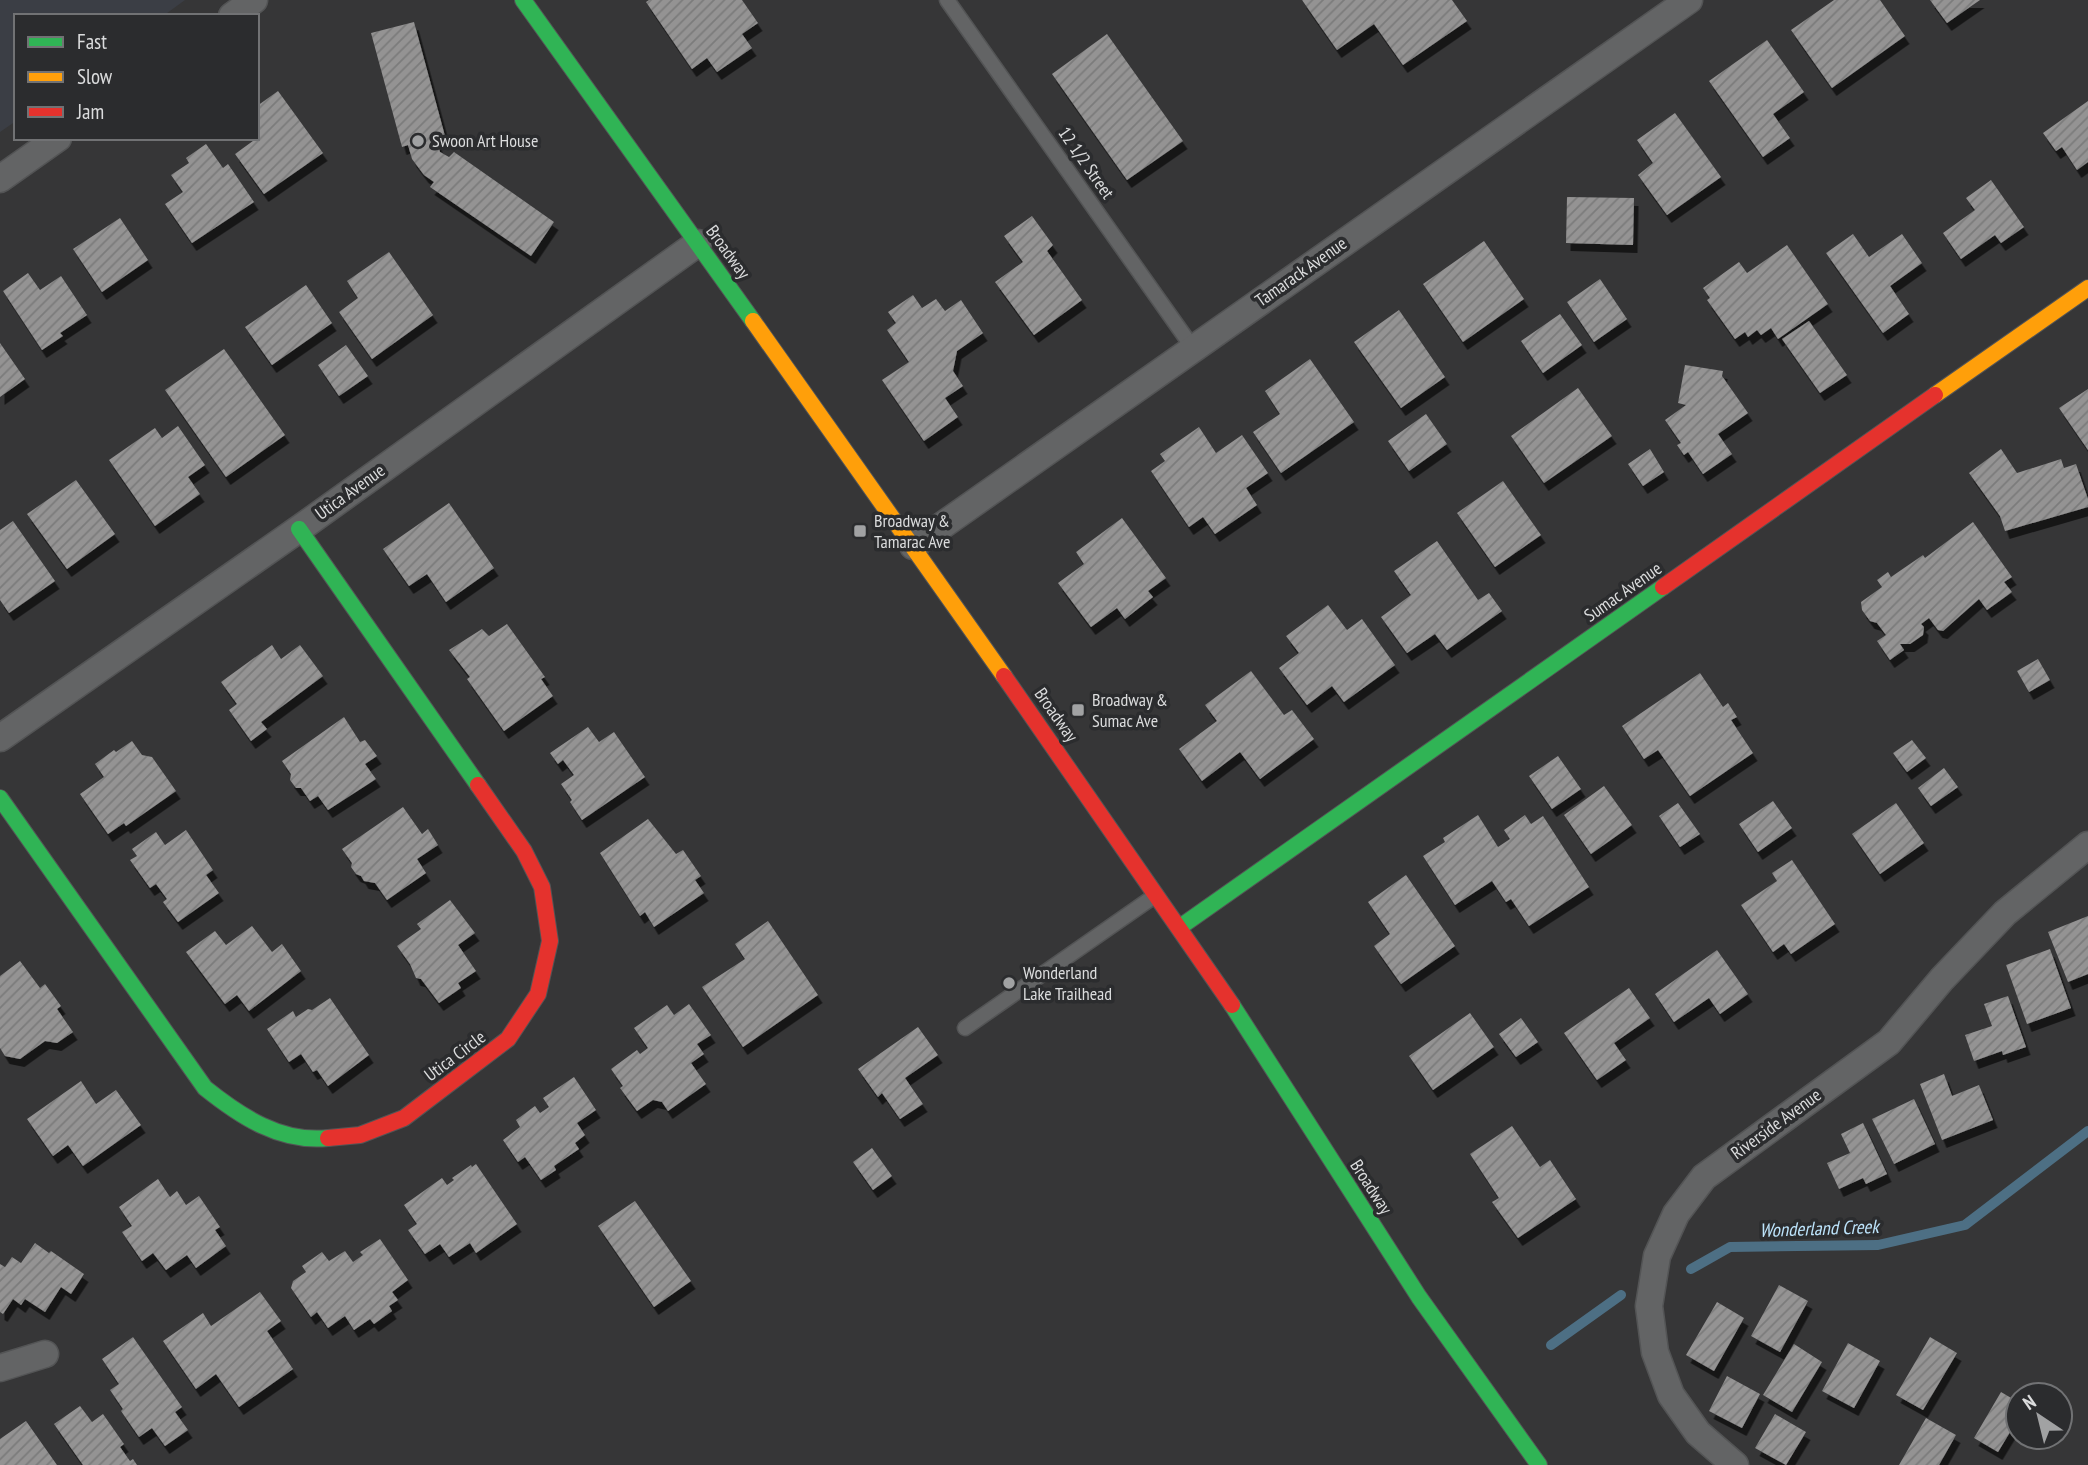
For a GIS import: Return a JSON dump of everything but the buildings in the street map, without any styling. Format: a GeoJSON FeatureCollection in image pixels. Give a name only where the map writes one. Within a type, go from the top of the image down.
{"type":"FeatureCollection","features":[{"type":"Feature","properties":{"kind":"street"},"geometry":{"type":"LineString","coordinates":[[235,14],[254,0]]}},
{"type":"Feature","properties":{"kind":"street","name":"Broadway"},"geometry":{"type":"LineString","coordinates":[[523,0],[914,546],[1180,927],[1419,1297],[1539,1465]]}},
{"type":"Feature","properties":{"kind":"street","name":"Tamarack Avenue"},"geometry":{"type":"LineString","coordinates":[[914,546],[1689,0]]}},
{"type":"Feature","properties":{"kind":"street"},"geometry":{"type":"LineString","coordinates":[[0,179],[55,140]]}},
{"type":"Feature","properties":{"kind":"street","name":"Utica Avenue"},"geometry":{"type":"LineString","coordinates":[[0,738],[299,529],[698,243]]}},
{"type":"Feature","properties":{"kind":"street","name":"Sumac Avenue"},"geometry":{"type":"LineString","coordinates":[[1180,927],[2088,288]]}},
{"type":"Feature","properties":{"kind":"street","name":"Utica Circle"},"geometry":{"type":"LineString","coordinates":[[0,798],[205,1088],[238,1114],[276,1132],[287,1134],[318,1139],[360,1135],[404,1118],[508,1039],[538,994],[547,955],[550,941],[542,887],[524,851],[299,529]]}},
{"type":"Feature","properties":{"kind":"street","name":"Riverside Avenue"},"geometry":{"type":"LineString","coordinates":[[1735,1465],[1698,1433],[1671,1395],[1655,1352],[1649,1306],[1657,1256],[1676,1214],[1704,1177],[1889,1042],[1942,979],[2005,913],[2088,845]]}},
{"type":"Feature","properties":{"kind":"street"},"geometry":{"type":"LineString","coordinates":[[0,1367],[46,1354]]}},
{"type":"Feature","properties":{"kind":"lane","name":"12 1/2 Street"},"geometry":{"type":"LineString","coordinates":[[947,0],[1193,348]]}},
{"type":"Feature","properties":{"kind":"lane"},"geometry":{"type":"LineString","coordinates":[[965,1028],[1157,894]]}},
{"type":"Feature","properties":{"kind":"shaded area"},"geometry":{"type":"Polygon","coordinates":[[[0,0],[185,0],[166,14],[14,14],[14,122],[0,132],[0,0]]]}},
{"type":"Feature","properties":{"kind":"waterway","name":"Wonderland Creek"},"geometry":{"type":"LineString","coordinates":[[1691,1269],[1730,1247],[1878,1245],[1965,1225],[2088,1131]]}},
{"type":"Feature","properties":{"kind":"waterway","name":"Wonderland Creek"},"geometry":{"type":"LineString","coordinates":[[1551,1345],[1621,1295]]}},
{"type":"Feature","properties":{"kind":"traffic: fast"},"geometry":{"type":"LineString","coordinates":[[523,0],[753,321]]}},
{"type":"Feature","properties":{"kind":"traffic: fast"},"geometry":{"type":"LineString","coordinates":[[299,529],[478,785]]}},
{"type":"Feature","properties":{"kind":"traffic: fast"},"geometry":{"type":"LineString","coordinates":[[1180,927],[1663,587]]}},
{"type":"Feature","properties":{"kind":"traffic: fast"},"geometry":{"type":"LineString","coordinates":[[0,798],[205,1088],[232,1108],[277,1132],[293,1136],[328,1138]]}},
{"type":"Feature","properties":{"kind":"traffic: fast"},"geometry":{"type":"LineString","coordinates":[[1232,1005],[1419,1297],[1539,1465]]}},
{"type":"Feature","properties":{"kind":"traffic: slow"},"geometry":{"type":"LineString","coordinates":[[1935,395],[2088,288]]}},
{"type":"Feature","properties":{"kind":"traffic: slow"},"geometry":{"type":"LineString","coordinates":[[753,321],[1004,676]]}},
{"type":"Feature","properties":{"kind":"traffic: jam"},"geometry":{"type":"LineString","coordinates":[[1663,587],[1935,395]]}},
{"type":"Feature","properties":{"kind":"traffic: jam"},"geometry":{"type":"LineString","coordinates":[[1004,676],[1232,1005]]}},
{"type":"Feature","properties":{"kind":"traffic: jam"},"geometry":{"type":"LineString","coordinates":[[328,1138],[360,1135],[404,1118],[508,1039],[538,994],[550,941],[542,887],[524,851],[478,785]]}},
{"type":"Feature","properties":{"kind":"place","name":"Swoon Art House"},"geometry":{"type":"Point","coordinates":[418,141]}},
{"type":"Feature","properties":{"kind":"place","name":"Broadway & Tamarac Ave"},"geometry":{"type":"Point","coordinates":[860,531]}},
{"type":"Feature","properties":{"kind":"place","name":"Broadway & Sumac Ave"},"geometry":{"type":"Point","coordinates":[1078,710]}},
{"type":"Feature","properties":{"kind":"place","name":"Wonderland Lake Trailhead"},"geometry":{"type":"Point","coordinates":[1009,983]}}]}
